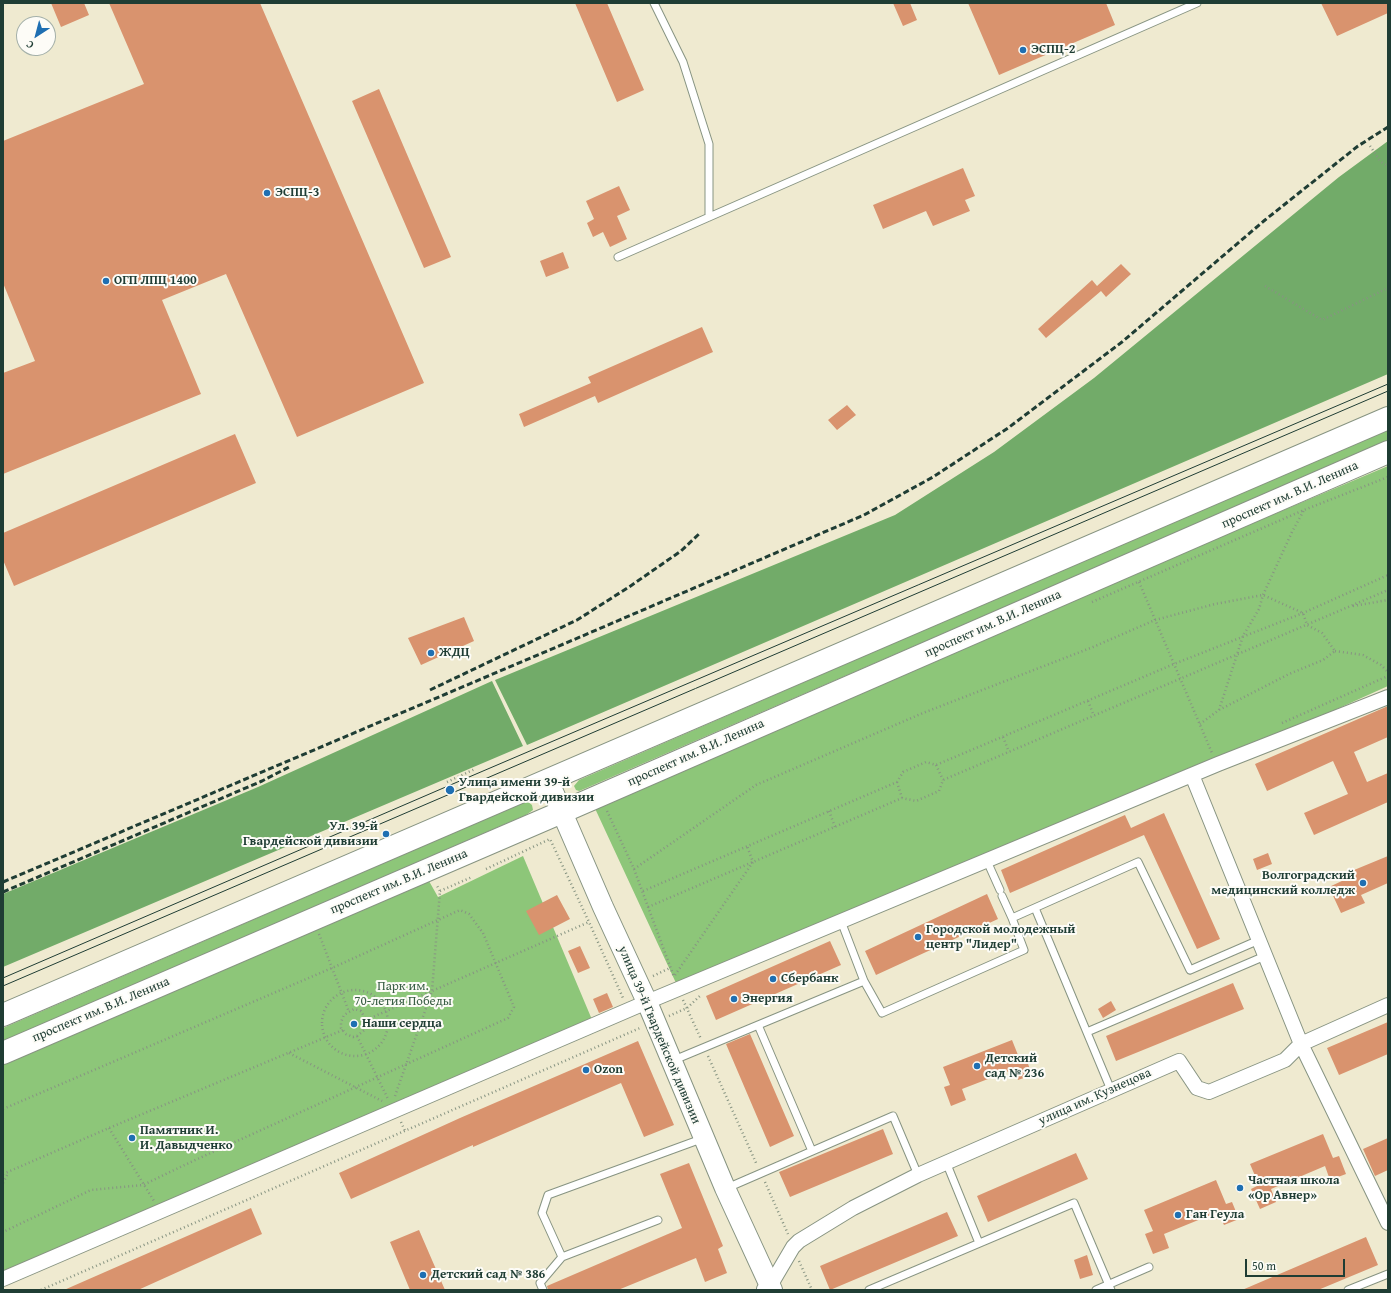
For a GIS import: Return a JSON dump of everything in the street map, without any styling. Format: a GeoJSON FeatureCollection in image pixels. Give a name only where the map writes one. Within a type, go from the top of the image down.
{"type":"FeatureCollection","features":[{"type":"Feature","properties":{"kind":"main road"},"geometry":{"type":"LineString","coordinates":[[3,1015],[1388,418]]}},
{"type":"Feature","properties":{"kind":"main road","name":"проспект им. В.И. Ленина"},"geometry":{"type":"LineString","coordinates":[[3,1053],[562,812],[1388,452]]}},
{"type":"Feature","properties":{"kind":"main road","name":"улица 39-й Гвардейской дивизии"},"geometry":{"type":"LineString","coordinates":[[548,780],[603,907],[647,1002],[768,1289]]}},
{"type":"Feature","properties":{"kind":"street"},"geometry":{"type":"LineString","coordinates":[[3,1279],[647,1002],[676,983],[841,922],[1192,775],[1388,697]]}},
{"type":"Feature","properties":{"kind":"street"},"geometry":{"type":"LineString","coordinates":[[1192,775],[1301,1044],[1388,1223]]}},
{"type":"Feature","properties":{"kind":"street","name":"улица им. Кузнецова"},"geometry":{"type":"LineString","coordinates":[[793,1247],[799,1240],[853,1208],[918,1175],[1179,1061],[1197,1088],[1209,1092],[1284,1060],[1301,1044],[1388,1005]]}},
{"type":"Feature","properties":{"kind":"street"},"geometry":{"type":"LineString","coordinates":[[768,1289],[793,1247]]}},
{"type":"Feature","properties":{"kind":"lane"},"geometry":{"type":"LineString","coordinates":[[654,3],[683,62],[709,144],[709,217]]}},
{"type":"Feature","properties":{"kind":"lane"},"geometry":{"type":"LineString","coordinates":[[618,257],[1198,3]]}},
{"type":"Feature","properties":{"kind":"lane"},"geometry":{"type":"LineString","coordinates":[[841,922],[864,981],[882,1013],[1024,950],[1012,918],[987,861]]}},
{"type":"Feature","properties":{"kind":"lane"},"geometry":{"type":"LineString","coordinates":[[1012,918],[1138,862],[1190,970],[1259,940]]}},
{"type":"Feature","properties":{"kind":"lane"},"geometry":{"type":"LineString","coordinates":[[1035,908],[1111,1090]]}},
{"type":"Feature","properties":{"kind":"lane"},"geometry":{"type":"LineString","coordinates":[[1087,1032],[1266,956]]}},
{"type":"Feature","properties":{"kind":"lane"},"geometry":{"type":"LineString","coordinates":[[672,1061],[864,981]]}},
{"type":"Feature","properties":{"kind":"lane"},"geometry":{"type":"LineString","coordinates":[[758,1025],[812,1151]]}},
{"type":"Feature","properties":{"kind":"lane"},"geometry":{"type":"LineString","coordinates":[[725,1188],[893,1116],[918,1175]]}},
{"type":"Feature","properties":{"kind":"lane"},"geometry":{"type":"LineString","coordinates":[[562,1257],[542,1213],[548,1195],[704,1138]]}},
{"type":"Feature","properties":{"kind":"lane"},"geometry":{"type":"LineString","coordinates":[[946,1162],[979,1243]]}},
{"type":"Feature","properties":{"kind":"lane"},"geometry":{"type":"LineString","coordinates":[[869,1290],[1074,1203],[1110,1287]]}},
{"type":"Feature","properties":{"kind":"lane"},"geometry":{"type":"LineString","coordinates":[[543,1290],[540,1283],[562,1257],[658,1220]]}},
{"type":"Feature","properties":{"kind":"lane"},"geometry":{"type":"LineString","coordinates":[[1096,1290],[1110,1287],[1149,1267]]}},
{"type":"Feature","properties":{"kind":"lane"},"geometry":{"type":"LineString","coordinates":[[1348,1290],[1388,1274]]}},
{"type":"Feature","properties":{"kind":"path"},"geometry":{"type":"LineString","coordinates":[[1370,146],[1381,162],[1388,166]]}},
{"type":"Feature","properties":{"kind":"path"},"geometry":{"type":"LineString","coordinates":[[1265,286],[1322,320],[1388,288]]}},
{"type":"Feature","properties":{"kind":"path"},"geometry":{"type":"LineString","coordinates":[[1088,604],[1304,510],[1388,477]]}},
{"type":"Feature","properties":{"kind":"path"},"geometry":{"type":"LineString","coordinates":[[1219,710],[1243,636],[1259,609],[1263,595],[1292,532],[1304,510]]}},
{"type":"Feature","properties":{"kind":"path"},"geometry":{"type":"LineString","coordinates":[[643,891],[897,782],[903,772],[926,762],[936,765],[1174,664],[1303,613],[1388,575]]}},
{"type":"Feature","properties":{"kind":"path"},"geometry":{"type":"LineString","coordinates":[[1139,582],[1212,753]]}},
{"type":"Feature","properties":{"kind":"path"},"geometry":{"type":"LineString","coordinates":[[943,780],[1388,590]]}},
{"type":"Feature","properties":{"kind":"path"},"geometry":{"type":"LineString","coordinates":[[634,869],[756,785],[923,713],[1093,647],[1155,620],[1215,604],[1263,595],[1303,613],[1308,625],[1322,633],[1335,651]]}},
{"type":"Feature","properties":{"kind":"path"},"geometry":{"type":"LineString","coordinates":[[1349,607],[1388,600]]}},
{"type":"Feature","properties":{"kind":"path"},"geometry":{"type":"LineString","coordinates":[[1200,724],[1219,710],[1289,674],[1322,660],[1335,651],[1364,655],[1381,665],[1388,672]]}},
{"type":"Feature","properties":{"kind":"path"},"geometry":{"type":"LineString","coordinates":[[1088,701],[1094,716]]}},
{"type":"Feature","properties":{"kind":"path"},"geometry":{"type":"LineString","coordinates":[[1003,737],[1010,752]]}},
{"type":"Feature","properties":{"kind":"path"},"geometry":{"type":"LineString","coordinates":[[648,907],[902,798],[916,801],[939,791],[943,780],[936,765]]}},
{"type":"Feature","properties":{"kind":"path"},"geometry":{"type":"LineString","coordinates":[[447,782],[475,769]]}},
{"type":"Feature","properties":{"kind":"path"},"geometry":{"type":"LineString","coordinates":[[897,782],[902,798]]}},
{"type":"Feature","properties":{"kind":"path"},"geometry":{"type":"LineString","coordinates":[[607,810],[643,891],[676,983],[812,1290]]}},
{"type":"Feature","properties":{"kind":"path"},"geometry":{"type":"LineString","coordinates":[[829,811],[835,827]]}},
{"type":"Feature","properties":{"kind":"path"},"geometry":{"type":"LineString","coordinates":[[366,1020],[589,922],[550,840],[486,870]]}},
{"type":"Feature","properties":{"kind":"path"},"geometry":{"type":"LineString","coordinates":[[747,846],[753,862]]}},
{"type":"Feature","properties":{"kind":"path"},"geometry":{"type":"LineString","coordinates":[[676,983],[753,862]]}},
{"type":"Feature","properties":{"kind":"path"},"geometry":{"type":"LineString","coordinates":[[394,1099],[432,991],[440,891],[472,877]]}},
{"type":"Feature","properties":{"kind":"path"},"geometry":{"type":"LineString","coordinates":[[3,1109],[332,968],[460,910],[469,914],[482,933],[514,1007],[508,1018],[143,1185],[91,1190],[3,1232]]}},
{"type":"Feature","properties":{"kind":"path"},"geometry":{"type":"LineString","coordinates":[[318,932],[349,1012]]}},
{"type":"Feature","properties":{"kind":"path"},"geometry":{"type":"LineString","coordinates":[[356,990],[366,992],[374,996],[382,1003],[386,1011],[388,1029],[386,1037],[378,1048],[367,1055],[354,1057],[334,1050],[325,1038],[321,1027],[325,1008],[330,1000],[342,993],[356,990]]}},
{"type":"Feature","properties":{"kind":"path"},"geometry":{"type":"LineString","coordinates":[[42,1290],[687,1008]]}},
{"type":"Feature","properties":{"kind":"path"},"geometry":{"type":"LineString","coordinates":[[354,1009],[361,1012],[366,1020],[367,1028],[358,1036],[353,1037],[346,1034],[341,1028],[341,1022],[344,1015],[354,1009]]}},
{"type":"Feature","properties":{"kind":"path"},"geometry":{"type":"LineString","coordinates":[[3,1174],[343,1030]]}},
{"type":"Feature","properties":{"kind":"path"},"geometry":{"type":"LineString","coordinates":[[358,1036],[392,1106]]}},
{"type":"Feature","properties":{"kind":"path"},"geometry":{"type":"LineString","coordinates":[[288,1053],[386,1103]]}},
{"type":"Feature","properties":{"kind":"path"},"geometry":{"type":"LineString","coordinates":[[109,1128],[158,1207]]}},
{"type":"Feature","properties":{"kind":"path"},"geometry":{"type":"LineString","coordinates":[[3,1183],[9,1172]]}},
{"type":"Feature","properties":{"kind":"green space"},"geometry":{"type":"Polygon","coordinates":[[[1388,141],[1388,374],[527,745],[495,680],[895,515],[994,452],[1094,378],[1339,177],[1388,141]]]}},
{"type":"Feature","properties":{"kind":"green space"},"geometry":{"type":"Polygon","coordinates":[[[1388,428],[1388,441],[584,789],[579,791],[576,790],[574,786],[579,780],[1388,428]]]}},
{"type":"Feature","properties":{"kind":"green space"},"geometry":{"type":"Polygon","coordinates":[[[1388,466],[1388,686],[1193,774],[676,983],[592,802],[1388,466]]]}},
{"type":"Feature","properties":{"kind":"green space"},"geometry":{"type":"Polygon","coordinates":[[[492,681],[523,746],[3,967],[3,894],[258,787],[492,681]]]}},
{"type":"Feature","properties":{"kind":"green space"},"geometry":{"type":"Polygon","coordinates":[[[527,801],[532,805],[533,810],[526,815],[3,1042],[3,1028],[527,801]]]}},
{"type":"Feature","properties":{"kind":"green space","name":"Парк им. 70-летия Победы"},"geometry":{"type":"Polygon","coordinates":[[[523,856],[593,1022],[3,1277],[3,1059],[425,874],[438,897],[523,856]]]}},
{"type":"Feature","properties":{"kind":"building"},"geometry":{"type":"Polygon","coordinates":[[[51,3],[84,3],[89,15],[61,27],[51,3]]]}},
{"type":"Feature","properties":{"kind":"building"},"geometry":{"type":"Polygon","coordinates":[[[109,3],[260,3],[424,383],[297,437],[226,274],[162,300],[201,394],[3,474],[3,373],[35,361],[3,283],[3,141],[144,84],[109,3]]]}},
{"type":"Feature","properties":{"kind":"building"},"geometry":{"type":"Polygon","coordinates":[[[575,3],[607,3],[644,90],[617,102],[575,3]]]}},
{"type":"Feature","properties":{"kind":"building"},"geometry":{"type":"Polygon","coordinates":[[[893,3],[910,3],[917,20],[903,26],[893,3]]]}},
{"type":"Feature","properties":{"kind":"building","name":"ЭСПЦ-2"},"geometry":{"type":"Polygon","coordinates":[[[968,3],[1106,3],[1115,25],[999,75],[968,3]]]}},
{"type":"Feature","properties":{"kind":"building"},"geometry":{"type":"Polygon","coordinates":[[[1321,3],[1388,3],[1388,13],[1337,36],[1321,3]]]}},
{"type":"Feature","properties":{"kind":"building"},"geometry":{"type":"Polygon","coordinates":[[[379,89],[451,257],[424,268],[352,101],[379,89]]]}},
{"type":"Feature","properties":{"kind":"building"},"geometry":{"type":"Polygon","coordinates":[[[963,168],[975,196],[965,200],[970,211],[933,226],[926,211],[883,229],[873,205],[963,168]]]}},
{"type":"Feature","properties":{"kind":"building"},"geometry":{"type":"Polygon","coordinates":[[[619,186],[630,210],[617,216],[627,239],[610,247],[603,232],[593,237],[587,223],[594,219],[586,201],[619,186]]]}},
{"type":"Feature","properties":{"kind":"building"},"geometry":{"type":"Polygon","coordinates":[[[563,252],[569,268],[546,277],[540,261],[563,252]]]}},
{"type":"Feature","properties":{"kind":"building"},"geometry":{"type":"Polygon","coordinates":[[[1121,264],[1131,274],[1106,297],[1101,291],[1046,338],[1038,329],[1092,280],[1097,286],[1121,264]]]}},
{"type":"Feature","properties":{"kind":"building"},"geometry":{"type":"Polygon","coordinates":[[[702,327],[713,352],[598,403],[595,396],[524,427],[519,414],[591,383],[588,377],[702,327]]]}},
{"type":"Feature","properties":{"kind":"building"},"geometry":{"type":"Polygon","coordinates":[[[847,405],[856,415],[837,430],[828,420],[847,405]]]}},
{"type":"Feature","properties":{"kind":"building"},"geometry":{"type":"Polygon","coordinates":[[[235,434],[256,483],[14,586],[3,560],[3,533],[235,434]]]}},
{"type":"Feature","properties":{"kind":"building","name":"ЖДЦ"},"geometry":{"type":"Polygon","coordinates":[[[464,617],[474,641],[421,665],[408,638],[464,617]]]}},
{"type":"Feature","properties":{"kind":"building"},"geometry":{"type":"Polygon","coordinates":[[[1388,706],[1388,737],[1354,752],[1367,782],[1388,773],[1388,802],[1314,835],[1304,813],[1348,794],[1333,761],[1267,791],[1255,764],[1388,706]]]}},
{"type":"Feature","properties":{"kind":"building"},"geometry":{"type":"Polygon","coordinates":[[[1164,813],[1220,939],[1197,949],[1144,835],[1010,893],[1001,870],[1125,815],[1131,828],[1164,813]]]}},
{"type":"Feature","properties":{"kind":"building"},"geometry":{"type":"Polygon","coordinates":[[[1268,853],[1272,864],[1257,870],[1253,859],[1268,853]]]}},
{"type":"Feature","properties":{"kind":"building","name":"Волгоградский медицинский колледж"},"geometry":{"type":"Polygon","coordinates":[[[1388,856],[1388,883],[1361,895],[1365,903],[1341,913],[1329,887],[1344,880],[1342,875],[1388,856]]]}},
{"type":"Feature","properties":{"kind":"building"},"geometry":{"type":"Polygon","coordinates":[[[987,894],[998,919],[876,975],[865,951],[987,894]]]}},
{"type":"Feature","properties":{"kind":"building"},"geometry":{"type":"Polygon","coordinates":[[[557,895],[570,919],[539,935],[526,911],[557,895]]]}},
{"type":"Feature","properties":{"kind":"building"},"geometry":{"type":"Polygon","coordinates":[[[830,941],[841,965],[716,1020],[706,996],[830,941]]]}},
{"type":"Feature","properties":{"kind":"building"},"geometry":{"type":"Polygon","coordinates":[[[580,946],[590,968],[578,973],[568,951],[580,946]]]}},
{"type":"Feature","properties":{"kind":"building"},"geometry":{"type":"Polygon","coordinates":[[[1233,983],[1244,1009],[1116,1061],[1106,1036],[1233,983]]]}},
{"type":"Feature","properties":{"kind":"building"},"geometry":{"type":"Polygon","coordinates":[[[607,993],[613,1007],[599,1013],[593,999],[607,993]]]}},
{"type":"Feature","properties":{"kind":"building"},"geometry":{"type":"Polygon","coordinates":[[[1111,1001],[1116,1010],[1103,1018],[1098,1009],[1111,1001]]]}},
{"type":"Feature","properties":{"kind":"building"},"geometry":{"type":"Polygon","coordinates":[[[1388,1022],[1388,1054],[1339,1075],[1327,1048],[1388,1022]]]}},
{"type":"Feature","properties":{"kind":"building"},"geometry":{"type":"Polygon","coordinates":[[[750,1034],[794,1136],[770,1147],[726,1044],[750,1034]]]}},
{"type":"Feature","properties":{"kind":"building"},"geometry":{"type":"Polygon","coordinates":[[[1012,1040],[1020,1060],[1026,1058],[1032,1075],[1018,1080],[1014,1069],[962,1089],[966,1100],[951,1106],[944,1087],[950,1085],[943,1067],[1012,1040]]]}},
{"type":"Feature","properties":{"kind":"building"},"geometry":{"type":"Polygon","coordinates":[[[638,1041],[674,1125],[644,1137],[621,1083],[473,1147],[473,1145],[351,1199],[339,1173],[460,1118],[638,1041]]]}},
{"type":"Feature","properties":{"kind":"building"},"geometry":{"type":"Polygon","coordinates":[[[883,1129],[893,1154],[790,1197],[779,1172],[883,1129]]]}},
{"type":"Feature","properties":{"kind":"building"},"geometry":{"type":"Polygon","coordinates":[[[1323,1134],[1333,1158],[1339,1156],[1346,1174],[1330,1180],[1325,1166],[1271,1189],[1276,1202],[1260,1209],[1251,1189],[1259,1185],[1250,1164],[1323,1134]]]}},
{"type":"Feature","properties":{"kind":"building"},"geometry":{"type":"Polygon","coordinates":[[[1388,1138],[1388,1170],[1375,1176],[1363,1149],[1388,1138]]]}},
{"type":"Feature","properties":{"kind":"building"},"geometry":{"type":"Polygon","coordinates":[[[1076,1153],[1088,1179],[988,1222],[977,1196],[1076,1153]]]}},
{"type":"Feature","properties":{"kind":"building"},"geometry":{"type":"Polygon","coordinates":[[[689,1163],[723,1246],[718,1249],[727,1273],[705,1282],[696,1258],[618,1290],[548,1290],[547,1286],[682,1228],[660,1174],[689,1163]]]}},
{"type":"Feature","properties":{"kind":"building","name":"Ган Геула"},"geometry":{"type":"Polygon","coordinates":[[[1216,1180],[1226,1204],[1232,1202],[1239,1219],[1224,1225],[1218,1212],[1164,1234],[1169,1248],[1153,1254],[1145,1234],[1153,1231],[1144,1210],[1216,1180]]]}},
{"type":"Feature","properties":{"kind":"building"},"geometry":{"type":"Polygon","coordinates":[[[251,1208],[262,1234],[138,1290],[64,1290],[251,1208]]]}},
{"type":"Feature","properties":{"kind":"building"},"geometry":{"type":"Polygon","coordinates":[[[947,1212],[958,1236],[830,1290],[820,1266],[947,1212]]]}},
{"type":"Feature","properties":{"kind":"building"},"geometry":{"type":"Polygon","coordinates":[[[419,1230],[445,1290],[410,1290],[390,1242],[419,1230]]]}},
{"type":"Feature","properties":{"kind":"building"},"geometry":{"type":"Polygon","coordinates":[[[1366,1237],[1378,1265],[1318,1290],[1242,1290],[1366,1237]]]}},
{"type":"Feature","properties":{"kind":"building"},"geometry":{"type":"Polygon","coordinates":[[[1087,1255],[1093,1275],[1080,1279],[1074,1260],[1087,1255]]]}},
{"type":"Feature","properties":{"kind":"tram line"},"geometry":{"type":"LineString","coordinates":[[3,978],[1388,384]]}},
{"type":"Feature","properties":{"kind":"tram line"},"geometry":{"type":"LineString","coordinates":[[3,986],[1388,391]]}},
{"type":"Feature","properties":{"kind":"railway"},"geometry":{"type":"LineString","coordinates":[[3,882],[864,515],[933,477],[1008,428],[1122,342],[1265,220],[1358,146],[1388,127]]}},
{"type":"Feature","properties":{"kind":"railway"},"geometry":{"type":"LineString","coordinates":[[430,690],[577,620],[629,587],[681,551],[699,534]]}},
{"type":"Feature","properties":{"kind":"railway"},"geometry":{"type":"LineString","coordinates":[[3,892],[262,781],[291,766]]}},
{"type":"Feature","properties":{"kind":"place","name":"ЭСПЦ-2"},"geometry":{"type":"Point","coordinates":[1023,50]}},
{"type":"Feature","properties":{"kind":"place","name":"ЭСПЦ-3"},"geometry":{"type":"Point","coordinates":[267,193]}},
{"type":"Feature","properties":{"kind":"place","name":"ОГП ЛПЦ 1400"},"geometry":{"type":"Point","coordinates":[106,281]}},
{"type":"Feature","properties":{"kind":"place","name":"ЖДЦ"},"geometry":{"type":"Point","coordinates":[431,653]}},
{"type":"Feature","properties":{"kind":"place","name":"Улица имени 39-й Гвардейской дивизии"},"geometry":{"type":"Point","coordinates":[450,790]}},
{"type":"Feature","properties":{"kind":"place","name":"Ул. 39-й Гвардейской дивизии"},"geometry":{"type":"Point","coordinates":[386,834]}},
{"type":"Feature","properties":{"kind":"place","name":"Волгоградский медицинский колледж"},"geometry":{"type":"Point","coordinates":[1363,883]}},
{"type":"Feature","properties":{"kind":"place","name":"Городской молодежный центр \"Лидер\""},"geometry":{"type":"Point","coordinates":[918,937]}},
{"type":"Feature","properties":{"kind":"place","name":"Сбербанк"},"geometry":{"type":"Point","coordinates":[773,979]}},
{"type":"Feature","properties":{"kind":"place","name":"Энергия"},"geometry":{"type":"Point","coordinates":[734,999]}},
{"type":"Feature","properties":{"kind":"place","name":"Наши сердца"},"geometry":{"type":"Point","coordinates":[354,1024]}},
{"type":"Feature","properties":{"kind":"place","name":"Детский сад № 236"},"geometry":{"type":"Point","coordinates":[977,1066]}},
{"type":"Feature","properties":{"kind":"place","name":"Ozon"},"geometry":{"type":"Point","coordinates":[586,1070]}},
{"type":"Feature","properties":{"kind":"place","name":"Памятник И. И. Давыдченко"},"geometry":{"type":"Point","coordinates":[132,1138]}},
{"type":"Feature","properties":{"kind":"place","name":"Частная школа «Ор Авнер»"},"geometry":{"type":"Point","coordinates":[1240,1188]}},
{"type":"Feature","properties":{"kind":"place","name":"Ган Геула"},"geometry":{"type":"Point","coordinates":[1178,1215]}},
{"type":"Feature","properties":{"kind":"place","name":"Детский сад № 386"},"geometry":{"type":"Point","coordinates":[423,1275]}}]}
